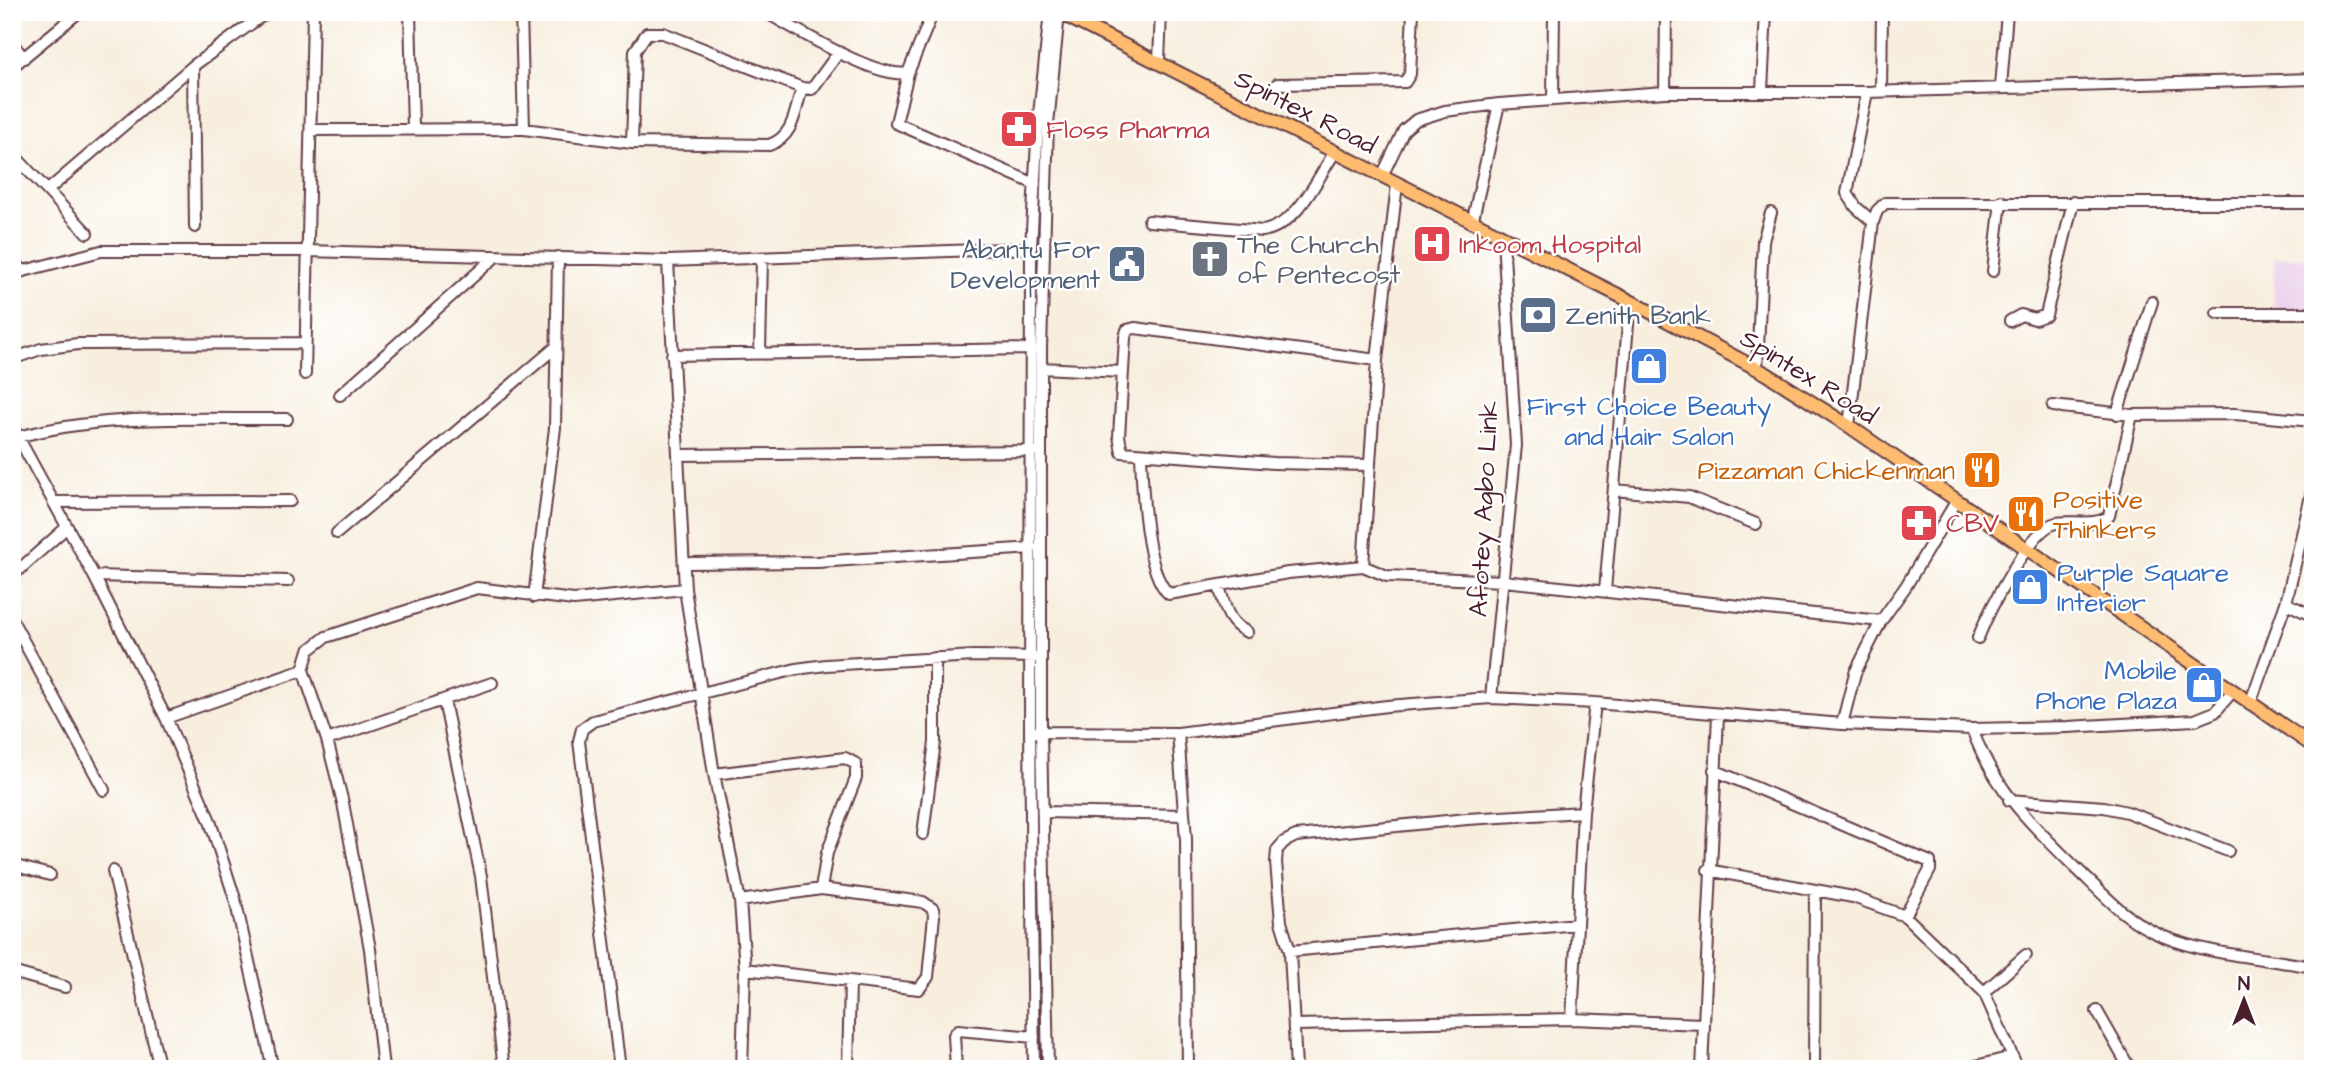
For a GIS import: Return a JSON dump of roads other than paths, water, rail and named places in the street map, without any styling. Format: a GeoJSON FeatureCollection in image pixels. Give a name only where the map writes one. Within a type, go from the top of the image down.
{"type":"FeatureCollection","features":[{"type":"Feature","properties":{"kind":"main road","name":"Spintex Road"},"geometry":{"type":"LineString","coordinates":[[1058,13],[1073,16],[1503,239],[1630,300],[1757,368],[1849,425],[2313,746]]}},
{"type":"Feature","properties":{"kind":"street"},"geometry":{"type":"LineString","coordinates":[[12,67],[79,12]]}},
{"type":"Feature","properties":{"kind":"street"},"geometry":{"type":"LineString","coordinates":[[48,190],[193,66],[267,12]]}},
{"type":"Feature","properties":{"kind":"street"},"geometry":{"type":"LineString","coordinates":[[305,374],[303,343],[312,130],[313,12]]}},
{"type":"Feature","properties":{"kind":"street"},"geometry":{"type":"LineString","coordinates":[[410,12],[413,128]]}},
{"type":"Feature","properties":{"kind":"street"},"geometry":{"type":"LineString","coordinates":[[522,12],[524,129]]}},
{"type":"Feature","properties":{"kind":"street"},"geometry":{"type":"LineString","coordinates":[[765,12],[839,52],[892,74],[908,73]]}},
{"type":"Feature","properties":{"kind":"street"},"geometry":{"type":"LineString","coordinates":[[933,12],[908,73],[896,123],[1035,184]]}},
{"type":"Feature","properties":{"kind":"street"},"geometry":{"type":"LineString","coordinates":[[1036,657],[1032,548],[1031,248],[1050,12]]}},
{"type":"Feature","properties":{"kind":"street"},"geometry":{"type":"LineString","coordinates":[[1159,61],[1161,12]]}},
{"type":"Feature","properties":{"kind":"street"},"geometry":{"type":"LineString","coordinates":[[1278,84],[1405,82],[1410,74],[1413,12]]}},
{"type":"Feature","properties":{"kind":"street"},"geometry":{"type":"LineString","coordinates":[[1553,99],[1554,12]]}},
{"type":"Feature","properties":{"kind":"street"},"geometry":{"type":"LineString","coordinates":[[1665,12],[1665,92]]}},
{"type":"Feature","properties":{"kind":"street"},"geometry":{"type":"LineString","coordinates":[[1762,90],[1766,12]]}},
{"type":"Feature","properties":{"kind":"street"},"geometry":{"type":"LineString","coordinates":[[1881,91],[1882,12]]}},
{"type":"Feature","properties":{"kind":"street"},"geometry":{"type":"LineString","coordinates":[[2001,87],[2007,12]]}},
{"type":"Feature","properties":{"kind":"street"},"geometry":{"type":"LineString","coordinates":[[1034,1069],[1036,657],[1041,368],[1045,193],[1058,13]]}},
{"type":"Feature","properties":{"kind":"street"},"geometry":{"type":"LineString","coordinates":[[632,143],[635,51],[647,33],[663,33],[802,88],[812,89],[839,52]]}},
{"type":"Feature","properties":{"kind":"street"},"geometry":{"type":"LineString","coordinates":[[12,43],[24,58]]}},
{"type":"Feature","properties":{"kind":"street"},"geometry":{"type":"LineString","coordinates":[[193,66],[195,227]]}},
{"type":"Feature","properties":{"kind":"street"},"geometry":{"type":"LineString","coordinates":[[1382,176],[1404,131],[1416,120],[1445,111],[1499,104],[1665,92],[1867,92],[2313,79]]}},
{"type":"Feature","properties":{"kind":"street"},"geometry":{"type":"LineString","coordinates":[[312,130],[524,129],[632,143],[769,145],[779,142],[789,132],[802,88]]}},
{"type":"Feature","properties":{"kind":"street"},"geometry":{"type":"LineString","coordinates":[[1867,92],[1847,193],[1856,207],[1873,222]]}},
{"type":"Feature","properties":{"kind":"street"},"geometry":{"type":"LineString","coordinates":[[1472,223],[1499,104]]}},
{"type":"Feature","properties":{"kind":"street"},"geometry":{"type":"LineString","coordinates":[[1149,221],[1263,231],[1275,229],[1286,222],[1298,207],[1335,152]]}},
{"type":"Feature","properties":{"kind":"street"},"geometry":{"type":"LineString","coordinates":[[12,153],[86,233]]}},
{"type":"Feature","properties":{"kind":"street"},"geometry":{"type":"LineString","coordinates":[[1363,566],[1377,360],[1397,184]]}},
{"type":"Feature","properties":{"kind":"street"},"geometry":{"type":"LineString","coordinates":[[1849,425],[1873,222],[1880,207],[1890,201],[2313,203]]}},
{"type":"Feature","properties":{"kind":"street"},"geometry":{"type":"LineString","coordinates":[[1993,271],[2001,201]]}},
{"type":"Feature","properties":{"kind":"street"},"geometry":{"type":"LineString","coordinates":[[2010,321],[2021,314],[2035,319],[2046,315],[2073,202]]}},
{"type":"Feature","properties":{"kind":"street"},"geometry":{"type":"LineString","coordinates":[[1757,368],[1763,241],[1771,213]]}},
{"type":"Feature","properties":{"kind":"street","name":"Afotey Agbo Link"},"geometry":{"type":"LineString","coordinates":[[1491,698],[1516,445],[1503,239]]}},
{"type":"Feature","properties":{"kind":"street"},"geometry":{"type":"LineString","coordinates":[[12,259],[17,273],[101,251],[306,251],[668,261],[1031,248]]}},
{"type":"Feature","properties":{"kind":"street"},"geometry":{"type":"LineString","coordinates":[[340,395],[495,257]]}},
{"type":"Feature","properties":{"kind":"street"},"geometry":{"type":"LineString","coordinates":[[534,597],[555,428],[558,257]]}},
{"type":"Feature","properties":{"kind":"street"},"geometry":{"type":"LineString","coordinates":[[760,352],[762,258]]}},
{"type":"Feature","properties":{"kind":"street"},"geometry":{"type":"LineString","coordinates":[[668,261],[685,589],[714,774],[740,901],[745,968],[742,1069]]}},
{"type":"Feature","properties":{"kind":"street"},"geometry":{"type":"LineString","coordinates":[[1605,591],[1630,300]]}},
{"type":"Feature","properties":{"kind":"street"},"geometry":{"type":"LineString","coordinates":[[2117,414],[2152,302]]}},
{"type":"Feature","properties":{"kind":"street"},"geometry":{"type":"LineString","coordinates":[[2217,313],[2313,313]]}},
{"type":"Feature","properties":{"kind":"street"},"geometry":{"type":"LineString","coordinates":[[1368,465],[1126,454],[1119,447],[1126,332],[1129,328],[1377,360]]}},
{"type":"Feature","properties":{"kind":"street"},"geometry":{"type":"LineString","coordinates":[[12,359],[41,349],[78,344],[303,343]]}},
{"type":"Feature","properties":{"kind":"street"},"geometry":{"type":"LineString","coordinates":[[337,533],[556,347]]}},
{"type":"Feature","properties":{"kind":"street"},"geometry":{"type":"LineString","coordinates":[[672,355],[1032,349]]}},
{"type":"Feature","properties":{"kind":"street"},"geometry":{"type":"LineString","coordinates":[[1041,368],[1123,372]]}},
{"type":"Feature","properties":{"kind":"street"},"geometry":{"type":"LineString","coordinates":[[2053,405],[2133,415],[2186,417],[2235,414],[2313,421]]}},
{"type":"Feature","properties":{"kind":"street"},"geometry":{"type":"LineString","coordinates":[[1978,638],[2004,583],[2042,532],[2053,524],[2097,521],[2109,516],[2133,415]]}},
{"type":"Feature","properties":{"kind":"street"},"geometry":{"type":"LineString","coordinates":[[18,437],[56,426],[105,421],[287,419]]}},
{"type":"Feature","properties":{"kind":"street"},"geometry":{"type":"LineString","coordinates":[[12,426],[94,576],[166,718],[210,821],[235,899],[273,1069]]}},
{"type":"Feature","properties":{"kind":"street"},"geometry":{"type":"LineString","coordinates":[[679,455],[1033,451]]}},
{"type":"Feature","properties":{"kind":"street"},"geometry":{"type":"LineString","coordinates":[[1142,454],[1144,518],[1164,590],[1175,595],[1288,573],[1363,566],[1387,576],[1504,581],[1881,621]]}},
{"type":"Feature","properties":{"kind":"street"},"geometry":{"type":"LineString","coordinates":[[2250,704],[2308,533],[2313,487]]}},
{"type":"Feature","properties":{"kind":"street"},"geometry":{"type":"LineString","coordinates":[[1614,490],[1689,498],[1756,524]]}},
{"type":"Feature","properties":{"kind":"street"},"geometry":{"type":"LineString","coordinates":[[1842,724],[1855,673],[1881,621],[1906,586],[1957,500]]}},
{"type":"Feature","properties":{"kind":"street"},"geometry":{"type":"LineString","coordinates":[[54,502],[290,501]]}},
{"type":"Feature","properties":{"kind":"street"},"geometry":{"type":"LineString","coordinates":[[12,576],[67,527]]}},
{"type":"Feature","properties":{"kind":"street"},"geometry":{"type":"LineString","coordinates":[[684,563],[817,562],[1032,548]]}},
{"type":"Feature","properties":{"kind":"street"},"geometry":{"type":"LineString","coordinates":[[94,576],[288,581]]}},
{"type":"Feature","properties":{"kind":"street"},"geometry":{"type":"LineString","coordinates":[[1219,586],[1229,618],[1234,626],[1247,632]]}},
{"type":"Feature","properties":{"kind":"street"},"geometry":{"type":"LineString","coordinates":[[383,1069],[370,948],[327,740],[303,670],[309,650],[326,637],[456,593],[496,588],[534,597],[574,600],[685,589]]}},
{"type":"Feature","properties":{"kind":"street"},"geometry":{"type":"LineString","coordinates":[[2286,603],[2313,615]]}},
{"type":"Feature","properties":{"kind":"street"},"geometry":{"type":"LineString","coordinates":[[12,620],[104,790]]}},
{"type":"Feature","properties":{"kind":"street"},"geometry":{"type":"LineString","coordinates":[[620,1069],[579,741],[582,729],[593,720],[701,696],[796,669],[935,658],[1036,657]]}},
{"type":"Feature","properties":{"kind":"street"},"geometry":{"type":"LineString","coordinates":[[923,834],[935,742],[935,658]]}},
{"type":"Feature","properties":{"kind":"street"},"geometry":{"type":"LineString","coordinates":[[166,718],[303,670]]}},
{"type":"Feature","properties":{"kind":"street"},"geometry":{"type":"LineString","coordinates":[[327,740],[492,683]]}},
{"type":"Feature","properties":{"kind":"street"},"geometry":{"type":"LineString","coordinates":[[1036,732],[1178,733],[1387,706],[1491,698],[1595,703],[1842,724],[1972,729],[2195,720],[2215,712],[2232,692]]}},
{"type":"Feature","properties":{"kind":"street"},"geometry":{"type":"LineString","coordinates":[[444,701],[481,876],[504,1069]]}},
{"type":"Feature","properties":{"kind":"street"},"geometry":{"type":"LineString","coordinates":[[1572,1019],[1583,812],[1595,703]]}},
{"type":"Feature","properties":{"kind":"street"},"geometry":{"type":"LineString","coordinates":[[1702,1069],[1708,870],[1718,715]]}},
{"type":"Feature","properties":{"kind":"street"},"geometry":{"type":"LineString","coordinates":[[1972,729],[1990,771],[2009,800],[2042,837],[2130,920],[2186,944],[2313,967]]}},
{"type":"Feature","properties":{"kind":"street"},"geometry":{"type":"LineString","coordinates":[[1036,732],[1044,811],[1048,1069]]}},
{"type":"Feature","properties":{"kind":"street"},"geometry":{"type":"LineString","coordinates":[[1178,733],[1184,815],[1188,1069]]}},
{"type":"Feature","properties":{"kind":"street"},"geometry":{"type":"LineString","coordinates":[[714,774],[845,758],[856,764],[856,778],[827,853],[821,889]]}},
{"type":"Feature","properties":{"kind":"street"},"geometry":{"type":"LineString","coordinates":[[1714,770],[1930,862],[1930,870],[1905,916]]}},
{"type":"Feature","properties":{"kind":"street"},"geometry":{"type":"LineString","coordinates":[[2009,800],[2054,801],[2116,809],[2228,851]]}},
{"type":"Feature","properties":{"kind":"street"},"geometry":{"type":"LineString","coordinates":[[1044,811],[1184,815]]}},
{"type":"Feature","properties":{"kind":"street"},"geometry":{"type":"LineString","coordinates":[[1296,1069],[1290,951],[1280,922],[1277,850],[1292,837],[1467,819],[1583,812]]}},
{"type":"Feature","properties":{"kind":"street"},"geometry":{"type":"LineString","coordinates":[[12,865],[50,876]]}},
{"type":"Feature","properties":{"kind":"street"},"geometry":{"type":"LineString","coordinates":[[1708,870],[1853,897],[1905,916],[1984,992],[2018,1069]]}},
{"type":"Feature","properties":{"kind":"street"},"geometry":{"type":"LineString","coordinates":[[113,871],[160,1069]]}},
{"type":"Feature","properties":{"kind":"street"},"geometry":{"type":"LineString","coordinates":[[740,901],[821,889],[923,902],[933,909],[928,977],[923,987],[911,988],[745,968]]}},
{"type":"Feature","properties":{"kind":"street"},"geometry":{"type":"LineString","coordinates":[[1814,1069],[1815,890]]}},
{"type":"Feature","properties":{"kind":"street"},"geometry":{"type":"LineString","coordinates":[[1290,951],[1577,924]]}},
{"type":"Feature","properties":{"kind":"street"},"geometry":{"type":"LineString","coordinates":[[1984,992],[2026,955]]}},
{"type":"Feature","properties":{"kind":"street"},"geometry":{"type":"LineString","coordinates":[[12,972],[65,987]]}},
{"type":"Feature","properties":{"kind":"street"},"geometry":{"type":"LineString","coordinates":[[848,1069],[850,981]]}},
{"type":"Feature","properties":{"kind":"street"},"geometry":{"type":"LineString","coordinates":[[2097,1011],[2130,1069]]}},
{"type":"Feature","properties":{"kind":"street"},"geometry":{"type":"LineString","coordinates":[[1295,1025],[1572,1019],[1703,1024]]}},
{"type":"Feature","properties":{"kind":"street"},"geometry":{"type":"LineString","coordinates":[[956,1069],[954,1035],[958,1030],[1034,1037]]}},
{"type":"Feature","properties":{"kind":"street"},"geometry":{"type":"LineString","coordinates":[[1964,1069],[2012,1057]]}},
{"type":"Feature","properties":{"kind":"place","name":"Floss Pharma"},"geometry":{"type":"Point","coordinates":[1019,129]}},
{"type":"Feature","properties":{"kind":"place","name":"Inkoom Hospital"},"geometry":{"type":"Point","coordinates":[1432,244]}},
{"type":"Feature","properties":{"kind":"place","name":"The Church of Pentecost"},"geometry":{"type":"Point","coordinates":[1210,259]}},
{"type":"Feature","properties":{"kind":"place","name":"Abantu For Development"},"geometry":{"type":"Point","coordinates":[1127,264]}},
{"type":"Feature","properties":{"kind":"place","name":"Zenith Bank"},"geometry":{"type":"Point","coordinates":[1538,315]}},
{"type":"Feature","properties":{"kind":"place","name":"First Choice Beauty and Hair Salon"},"geometry":{"type":"Point","coordinates":[1649,366]}},
{"type":"Feature","properties":{"kind":"place","name":"Pizzaman Chickenman"},"geometry":{"type":"Point","coordinates":[1982,470]}},
{"type":"Feature","properties":{"kind":"place","name":"Positive Thinkers"},"geometry":{"type":"Point","coordinates":[2026,514]}},
{"type":"Feature","properties":{"kind":"place","name":"CBV"},"geometry":{"type":"Point","coordinates":[1919,523]}},
{"type":"Feature","properties":{"kind":"place","name":"Purple Square Interior"},"geometry":{"type":"Point","coordinates":[2030,587]}},
{"type":"Feature","properties":{"kind":"place","name":"Mobile Phone Plaza"},"geometry":{"type":"Point","coordinates":[2204,685]}}]}
